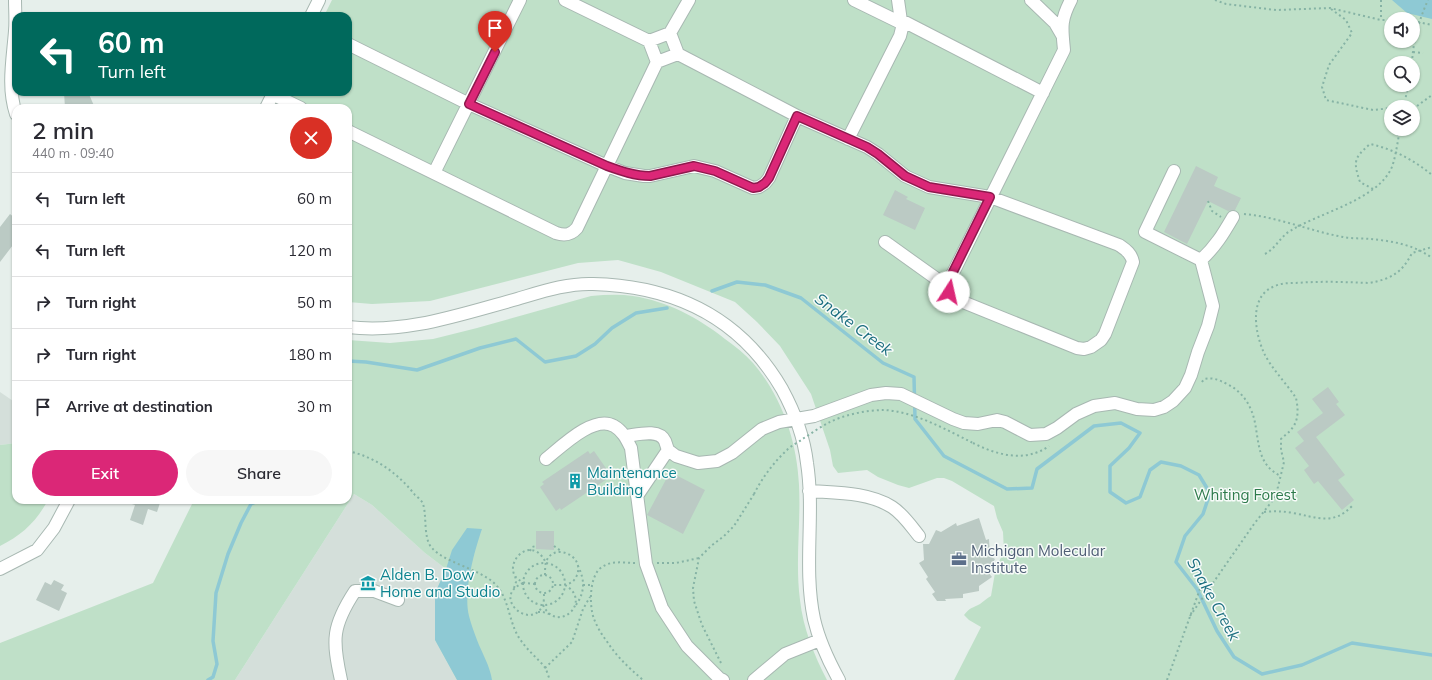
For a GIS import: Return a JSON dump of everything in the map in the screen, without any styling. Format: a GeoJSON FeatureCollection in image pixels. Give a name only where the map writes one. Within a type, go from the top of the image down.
{"type":"FeatureCollection","features":[{"type":"Feature","properties":{"kind":"street"},"geometry":{"type":"LineString","coordinates":[[15,0],[15,12]]}},
{"type":"Feature","properties":{"kind":"street"},"geometry":{"type":"LineString","coordinates":[[314,12],[319,0]]}},
{"type":"Feature","properties":{"kind":"street"},"geometry":{"type":"LineString","coordinates":[[434,173],[520,0]]}},
{"type":"Feature","properties":{"kind":"street"},"geometry":{"type":"LineString","coordinates":[[565,0],[649,41],[657,62]]}},
{"type":"Feature","properties":{"kind":"street"},"geometry":{"type":"LineString","coordinates":[[649,41],[670,33],[689,0]]}},
{"type":"Feature","properties":{"kind":"street"},"geometry":{"type":"LineString","coordinates":[[854,0],[1043,93]]}},
{"type":"Feature","properties":{"kind":"street"},"geometry":{"type":"LineString","coordinates":[[848,139],[900,36],[901,22],[898,0]]}},
{"type":"Feature","properties":{"kind":"street"},"geometry":{"type":"LineString","coordinates":[[1035,4],[1050,13],[1057,13],[1068,5]]}},
{"type":"Feature","properties":{"kind":"street"},"geometry":{"type":"LineString","coordinates":[[1035,4],[1055,23],[1063,36]]}},
{"type":"Feature","properties":{"kind":"street"},"geometry":{"type":"LineString","coordinates":[[670,33],[678,54],[797,116],[867,147],[905,176],[929,187],[990,197],[1119,245],[1126,250],[1132,256],[1133,262],[1105,334],[1101,340],[1091,347],[1084,349],[1077,348],[954,298],[949,292],[948,287],[949,280],[990,197],[1064,50],[1062,23],[1068,5]]}},
{"type":"Feature","properties":{"kind":"street"},"geometry":{"type":"LineString","coordinates":[[352,46],[469,104],[607,166],[625,173],[644,176],[694,166],[715,171],[753,188],[759,187],[769,178],[797,116]]}},
{"type":"Feature","properties":{"kind":"street"},"geometry":{"type":"LineString","coordinates":[[352,133],[563,236],[569,235],[577,228],[657,62],[678,54]]}},
{"type":"Feature","properties":{"kind":"street"},"geometry":{"type":"LineString","coordinates":[[12,62],[12,88]]}},
{"type":"Feature","properties":{"kind":"street"},"geometry":{"type":"LineString","coordinates":[[279,96],[294,104]]}},
{"type":"Feature","properties":{"kind":"street"},"geometry":{"type":"LineString","coordinates":[[625,436],[659,434],[665,440],[668,450],[676,456],[698,463],[717,461],[732,453],[762,429],[779,422],[814,416],[871,395],[886,393],[901,394],[964,423],[978,424],[997,420],[1005,422],[1030,435],[1046,434],[1076,414],[1094,406],[1115,403],[1136,409],[1154,410],[1164,407],[1173,401],[1185,388],[1208,326],[1213,306],[1201,260],[1145,232],[1174,171]]}},
{"type":"Feature","properties":{"kind":"street"},"geometry":{"type":"LineString","coordinates":[[1201,260],[1218,243],[1233,217]]}},
{"type":"Feature","properties":{"kind":"street"},"geometry":{"type":"LineString","coordinates":[[885,242],[948,287]]}},
{"type":"Feature","properties":{"kind":"street"},"geometry":{"type":"LineString","coordinates":[[352,327],[387,328],[435,322],[547,290],[588,284],[616,284],[648,290],[690,304],[711,315],[733,330],[749,345],[776,380],[796,418],[807,462],[809,491],[810,595],[820,640],[828,660],[839,680]]}},
{"type":"Feature","properties":{"kind":"street"},"geometry":{"type":"LineString","coordinates":[[546,459],[585,429],[600,423],[614,426],[625,436],[631,448],[646,564],[662,608],[687,646],[719,678],[723,680]]}},
{"type":"Feature","properties":{"kind":"street"},"geometry":{"type":"LineString","coordinates":[[637,496],[668,450]]}},
{"type":"Feature","properties":{"kind":"street"},"geometry":{"type":"LineString","coordinates":[[809,491],[849,494],[875,499],[892,507],[903,516],[919,536]]}},
{"type":"Feature","properties":{"kind":"street"},"geometry":{"type":"LineString","coordinates":[[0,569],[37,550],[54,528],[67,504]]}},
{"type":"Feature","properties":{"kind":"street"},"geometry":{"type":"LineString","coordinates":[[341,680],[337,660],[335,636],[338,620],[345,605],[355,591],[374,591],[398,600]]}},
{"type":"Feature","properties":{"kind":"street"},"geometry":{"type":"LineString","coordinates":[[754,680],[785,654],[820,640]]}},
{"type":"Feature","properties":{"kind":"path"},"geometry":{"type":"LineString","coordinates":[[1215,0],[1226,4],[1276,10],[1330,8],[1381,20],[1381,0]]}},
{"type":"Feature","properties":{"kind":"path"},"geometry":{"type":"LineString","coordinates":[[1413,56],[1417,31],[1428,0]]}},
{"type":"Feature","properties":{"kind":"path"},"geometry":{"type":"LineString","coordinates":[[1330,8],[1346,20],[1352,33],[1329,65],[1322,87],[1326,100],[1373,110],[1384,109]]}},
{"type":"Feature","properties":{"kind":"path"},"geometry":{"type":"LineString","coordinates":[[1420,22],[1432,25]]}},
{"type":"Feature","properties":{"kind":"path"},"geometry":{"type":"LineString","coordinates":[[1413,52],[1423,53]]}},
{"type":"Feature","properties":{"kind":"path"},"geometry":{"type":"LineString","coordinates":[[1420,104],[1432,95]]}},
{"type":"Feature","properties":{"kind":"path"},"geometry":{"type":"LineString","coordinates":[[1265,254],[1272,250],[1288,232],[1364,195],[1377,187],[1391,170],[1398,136]]}},
{"type":"Feature","properties":{"kind":"path"},"geometry":{"type":"LineString","coordinates":[[1373,189],[1360,182],[1355,167],[1358,154],[1370,144],[1385,147],[1403,155],[1432,175]]}},
{"type":"Feature","properties":{"kind":"path"},"geometry":{"type":"LineString","coordinates":[[1208,201],[1212,211],[1220,217],[1227,219],[1240,214],[1254,215],[1291,223],[1319,232],[1346,238],[1371,238],[1409,246],[1420,250],[1432,258]]}},
{"type":"Feature","properties":{"kind":"path"},"geometry":{"type":"LineString","coordinates":[[1190,616],[1254,524],[1273,500],[1284,462],[1281,450],[1282,440],[1294,427],[1297,417],[1298,406],[1296,398],[1264,354],[1256,325],[1258,303],[1263,296],[1275,286],[1285,284],[1325,281],[1369,283],[1388,278],[1406,266],[1412,253],[1432,247]]}},
{"type":"Feature","properties":{"kind":"path"},"geometry":{"type":"LineString","coordinates":[[1200,384],[1204,379],[1211,377],[1235,388],[1244,397],[1255,422],[1259,448],[1265,462],[1268,468],[1281,476]]}},
{"type":"Feature","properties":{"kind":"path"},"geometry":{"type":"LineString","coordinates":[[643,680],[619,659],[605,640],[594,618],[591,596],[592,586],[594,578],[601,567],[613,562],[646,564],[676,563],[699,558],[734,526],[761,481],[788,448],[828,423],[864,412],[884,410],[924,420],[998,454],[1020,456],[1029,455],[1043,450],[1052,443]]}},
{"type":"Feature","properties":{"kind":"path"},"geometry":{"type":"LineString","coordinates":[[352,452],[381,464],[405,481],[423,504],[430,548],[440,555],[474,570],[493,582],[506,601],[518,635],[530,653],[545,668],[550,680]]}},
{"type":"Feature","properties":{"kind":"path"},"geometry":{"type":"LineString","coordinates":[[1264,512],[1279,511],[1311,518],[1326,519],[1335,518],[1347,511],[1352,506]]}},
{"type":"Feature","properties":{"kind":"path"},"geometry":{"type":"LineString","coordinates":[[536,546],[532,547],[530,550],[521,552],[516,556],[513,562],[512,568],[516,582],[511,600],[512,606],[516,611],[522,614],[528,615],[536,612],[550,614]]}},
{"type":"Feature","properties":{"kind":"path"},"geometry":{"type":"LineString","coordinates":[[544,593],[543,605],[545,610],[555,617],[562,617],[572,611],[582,592],[582,574],[575,559],[570,554],[562,552],[554,546]]}},
{"type":"Feature","properties":{"kind":"path"},"geometry":{"type":"LineString","coordinates":[[530,550],[539,553],[546,563]]}},
{"type":"Feature","properties":{"kind":"path"},"geometry":{"type":"LineString","coordinates":[[545,574],[548,558],[553,554],[562,552]]}},
{"type":"Feature","properties":{"kind":"path"},"geometry":{"type":"LineString","coordinates":[[699,558],[693,588],[694,601],[702,625],[723,668]]}},
{"type":"Feature","properties":{"kind":"path"},"geometry":{"type":"LineString","coordinates":[[546,563],[558,568],[562,573],[565,585],[564,591],[559,599],[552,603],[543,605],[534,602],[528,597],[524,589],[523,582],[527,572],[533,566],[546,563]]}},
{"type":"Feature","properties":{"kind":"path"},"geometry":{"type":"LineString","coordinates":[[553,585],[565,585],[576,578],[578,565]]}},
{"type":"Feature","properties":{"kind":"path"},"geometry":{"type":"LineString","coordinates":[[514,574],[523,582],[535,584]]}},
{"type":"Feature","properties":{"kind":"path"},"geometry":{"type":"LineString","coordinates":[[544,593],[538,590],[535,584],[538,577],[545,574]]}},
{"type":"Feature","properties":{"kind":"path"},"geometry":{"type":"LineString","coordinates":[[544,593],[550,590],[553,585],[552,578],[545,574]]}},
{"type":"Feature","properties":{"kind":"path"},"geometry":{"type":"LineString","coordinates":[[514,589],[523,582]]}},
{"type":"Feature","properties":{"kind":"path"},"geometry":{"type":"LineString","coordinates":[[565,585],[574,593],[576,600],[575,606]]}},
{"type":"Feature","properties":{"kind":"path"},"geometry":{"type":"LineString","coordinates":[[583,585],[592,586]]}},
{"type":"Feature","properties":{"kind":"path"},"geometry":{"type":"LineString","coordinates":[[1167,680],[1200,589]]}},
{"type":"Feature","properties":{"kind":"path"},"geometry":{"type":"LineString","coordinates":[[545,668],[572,642],[583,609],[591,596]]}},
{"type":"Feature","properties":{"kind":"path"},"geometry":{"type":"LineString","coordinates":[[536,612],[543,605]]}},
{"type":"Feature","properties":{"kind":"shaded area"},"geometry":{"type":"Polygon","coordinates":[[[0,392],[12,400],[12,444],[0,445],[0,392]]]}},
{"type":"Feature","properties":{"kind":"shaded area","name":"Alden B. Dow Home and Studio"},"geometry":{"type":"Polygon","coordinates":[[[354,494],[372,505],[425,553],[446,569],[435,593],[435,640],[457,680],[235,680],[348,504],[352,504],[352,497],[354,494]]]}},
{"type":"Feature","properties":{"kind":"green space","name":"Whiting Forest"},"geometry":{"type":"Polygon","coordinates":[[[332,0],[1432,0],[1432,680],[954,680],[981,627],[969,620],[964,615],[970,609],[991,596],[996,567],[1004,552],[1003,532],[994,506],[952,481],[944,478],[937,478],[909,488],[878,477],[867,470],[838,473],[833,466],[830,450],[811,394],[780,346],[735,302],[661,272],[618,260],[578,263],[430,301],[372,304],[352,302],[352,104],[280,104],[284,96],[352,96],[352,12],[326,12],[332,0]]]}},
{"type":"Feature","properties":{"kind":"green space"},"geometry":{"type":"Polygon","coordinates":[[[591,296],[633,296],[646,298],[670,306],[693,317],[732,344],[753,363],[772,390],[780,405],[795,452],[799,485],[798,571],[801,610],[810,641],[827,680],[457,680],[435,640],[435,593],[446,569],[425,553],[372,505],[354,494],[352,497],[352,340],[390,343],[433,339],[591,296]]]}},
{"type":"Feature","properties":{"kind":"green space"},"geometry":{"type":"Polygon","coordinates":[[[12,444],[12,504],[46,504],[39,515],[28,527],[0,546],[0,445],[12,444]]]}},
{"type":"Feature","properties":{"kind":"green space"},"geometry":{"type":"Polygon","coordinates":[[[192,504],[348,504],[235,680],[0,680],[0,643],[153,583],[192,504]]]}},
{"type":"Feature","properties":{"kind":"water"},"geometry":{"type":"Polygon","coordinates":[[[1392,0],[1432,0],[1432,19],[1420,16],[1420,12],[1406,12],[1392,0]]]}},
{"type":"Feature","properties":{"kind":"water"},"geometry":{"type":"Polygon","coordinates":[[[467,528],[482,529],[470,572],[467,596],[469,616],[477,640],[488,665],[492,680],[457,680],[435,640],[435,593],[446,569],[452,550],[467,528]]]}},
{"type":"Feature","properties":{"kind":"building"},"geometry":{"type":"Polygon","coordinates":[[[64,96],[90,96],[93,104],[65,104],[64,96]]]}},
{"type":"Feature","properties":{"kind":"building"},"geometry":{"type":"Polygon","coordinates":[[[1196,166],[1218,177],[1214,186],[1241,198],[1235,210],[1228,211],[1208,201],[1187,244],[1164,232],[1196,166]]]}},
{"type":"Feature","properties":{"kind":"building"},"geometry":{"type":"Polygon","coordinates":[[[895,190],[908,197],[906,199],[925,208],[915,230],[883,215],[895,190]]]}},
{"type":"Feature","properties":{"kind":"building"},"geometry":{"type":"Polygon","coordinates":[[[10,214],[12,216],[12,246],[0,262],[0,227],[10,214]]]}},
{"type":"Feature","properties":{"kind":"building"},"geometry":{"type":"Polygon","coordinates":[[[1328,387],[1339,402],[1336,404],[1345,415],[1316,437],[1345,475],[1338,480],[1354,500],[1342,510],[1318,481],[1314,484],[1304,470],[1309,466],[1295,448],[1304,441],[1297,432],[1323,413],[1312,399],[1328,387]]]}},
{"type":"Feature","properties":{"kind":"building","name":"Maintenance Building"},"geometry":{"type":"Polygon","coordinates":[[[588,451],[590,454],[594,451],[610,474],[606,477],[607,479],[561,510],[560,508],[556,511],[540,487],[544,484],[542,482],[588,451]]]}},
{"type":"Feature","properties":{"kind":"building"},"geometry":{"type":"Polygon","coordinates":[[[670,472],[705,490],[683,534],[647,515],[670,472]]]}},
{"type":"Feature","properties":{"kind":"building"},"geometry":{"type":"Polygon","coordinates":[[[132,504],[160,504],[157,512],[148,509],[143,525],[130,520],[135,505],[132,504]]]}},
{"type":"Feature","properties":{"kind":"building","name":"Michigan Molecular Institute"},"geometry":{"type":"Polygon","coordinates":[[[979,518],[986,540],[989,539],[990,556],[995,559],[988,572],[992,577],[979,586],[979,591],[963,594],[963,598],[937,601],[932,594],[935,592],[926,579],[928,577],[919,563],[924,560],[923,544],[929,544],[936,530],[941,532],[956,523],[957,526],[979,518]]]}},
{"type":"Feature","properties":{"kind":"building"},"geometry":{"type":"Polygon","coordinates":[[[536,531],[554,531],[554,550],[536,549],[536,531]]]}},
{"type":"Feature","properties":{"kind":"building"},"geometry":{"type":"Polygon","coordinates":[[[54,580],[64,585],[61,590],[67,593],[59,611],[36,600],[45,582],[51,585],[54,580]]]}},
{"type":"Feature","properties":{"kind":"waterway","name":"Snake Creek"},"geometry":{"type":"LineString","coordinates":[[712,291],[737,282],[765,285],[801,298],[883,363],[914,377],[915,419],[944,456],[1007,489],[1032,488],[1037,469],[1094,426],[1121,423],[1140,433],[1129,448],[1110,466],[1110,492],[1126,503],[1140,497],[1150,470],[1161,462],[1181,466],[1199,475],[1210,493],[1203,514],[1185,536],[1176,562],[1197,589],[1217,631],[1234,657],[1262,674],[1302,665],[1352,643],[1432,655]]}},
{"type":"Feature","properties":{"kind":"waterway","name":"Snake Creek"},"geometry":{"type":"LineString","coordinates":[[352,361],[417,370],[480,348],[516,339],[545,362],[576,356],[595,344],[612,328],[636,313],[667,308]]}},
{"type":"Feature","properties":{"kind":"waterway","name":"Snake Creek"},"geometry":{"type":"LineString","coordinates":[[208,680],[213,677],[217,664],[213,641],[216,593],[228,554],[251,504]]}},
{"type":"Feature","properties":{"kind":"place","name":"Maintenance Building"},"geometry":{"type":"Point","coordinates":[575,481]}},
{"type":"Feature","properties":{"kind":"place","name":"Michigan Molecular Institute"},"geometry":{"type":"Point","coordinates":[959,559]}},
{"type":"Feature","properties":{"kind":"place","name":"Alden B. Dow Home and Studio"},"geometry":{"type":"Point","coordinates":[368,583]}},
{"type":"Feature","properties":{"kind":"route"},"geometry":{"type":"LineString","coordinates":[[495,52],[469,104],[625,173],[650,176],[694,166],[726,175],[753,188],[759,187],[769,178],[797,116],[867,147],[890,163],[905,176],[929,187],[990,197],[949,280],[949,292]]}}]}
